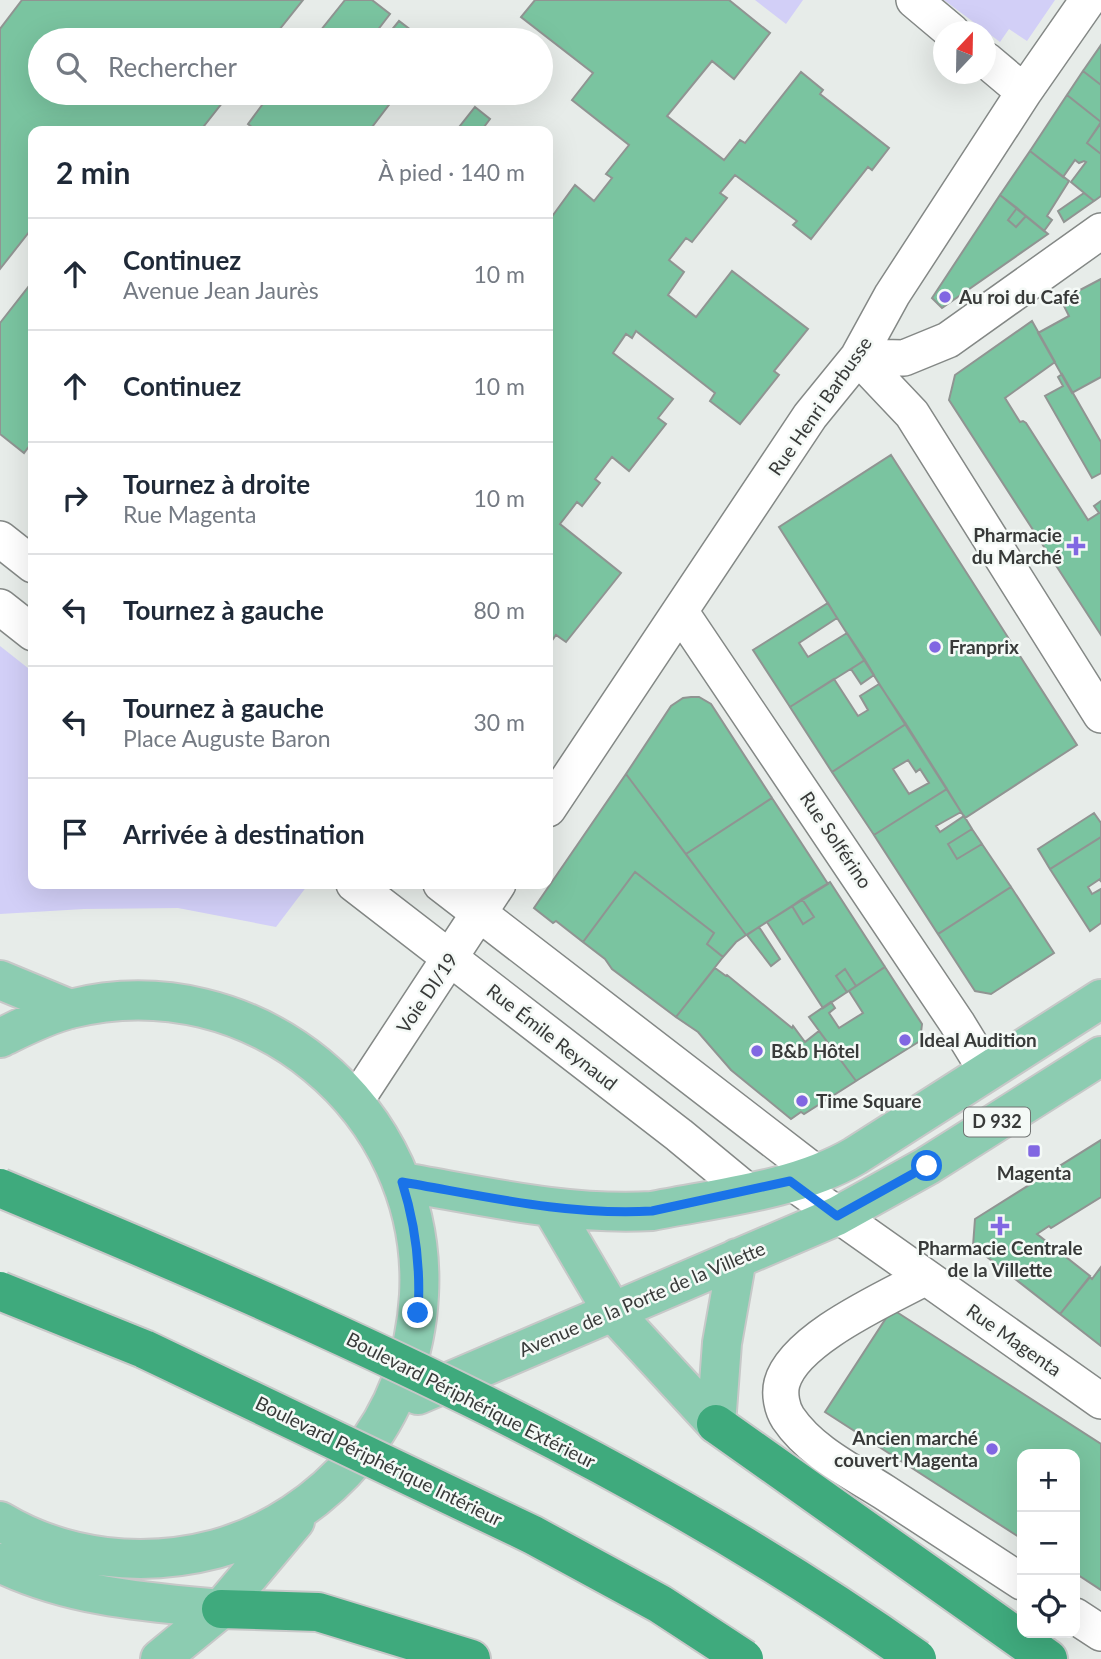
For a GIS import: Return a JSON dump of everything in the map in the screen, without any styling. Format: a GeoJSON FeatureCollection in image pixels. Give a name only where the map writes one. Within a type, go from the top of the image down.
{"type":"FeatureCollection","features":[{"type":"Feature","properties":{"kind":"highway","name":"Boulevard Périphérique Extérieur"},"geometry":{"type":"LineString","coordinates":[[0,1188],[188,1266],[331,1330],[555,1440],[797,1579],[917,1659]]}},
{"type":"Feature","properties":{"kind":"highway","name":"Boulevard Périphérique Intérieur"},"geometry":{"type":"LineString","coordinates":[[0,1291],[144,1349],[533,1535],[660,1604],[744,1659]]}},
{"type":"Feature","properties":{"kind":"highway"},"geometry":{"type":"LineString","coordinates":[[716,1424],[880,1543],[998,1621],[1048,1659]]}},
{"type":"Feature","properties":{"kind":"highway"},"geometry":{"type":"LineString","coordinates":[[221,1609],[318,1612],[471,1659]]}},
{"type":"Feature","properties":{"kind":"main road"},"geometry":{"type":"LineString","coordinates":[[0,980],[70,1009]]}},
{"type":"Feature","properties":{"kind":"main road","name":"D 932"},"geometry":{"type":"LineString","coordinates":[[803,1177],[840,1165],[1101,999]]}},
{"type":"Feature","properties":{"kind":"main road"},"geometry":{"type":"LineString","coordinates":[[0,1038],[29,1023],[70,1009],[109,1002],[149,1000],[188,1004],[226,1014],[262,1029],[297,1049],[328,1073],[355,1101],[374,1127],[402,1182],[418,1247],[419,1302],[412,1346],[403,1378],[389,1408],[363,1449],[331,1486],[275,1525],[234,1544],[191,1555],[146,1560],[102,1557],[58,1547],[17,1531],[0,1521]]}},
{"type":"Feature","properties":{"kind":"main road","name":"Avenue de la Porte de la Villette"},"geometry":{"type":"LineString","coordinates":[[389,1408],[837,1216],[927,1166],[1101,1056]]}},
{"type":"Feature","properties":{"kind":"main road"},"geometry":{"type":"LineString","coordinates":[[402,1182],[551,1207],[633,1212],[652,1211],[748,1192],[803,1177]]}},
{"type":"Feature","properties":{"kind":"main road"},"geometry":{"type":"LineString","coordinates":[[551,1207],[612,1311],[716,1424]]}},
{"type":"Feature","properties":{"kind":"main road"},"geometry":{"type":"LineString","coordinates":[[716,1424],[722,1343],[737,1258]]}},
{"type":"Feature","properties":{"kind":"main road"},"geometry":{"type":"LineString","coordinates":[[160,1659],[221,1609],[312,1501]]}},
{"type":"Feature","properties":{"kind":"main road"},"geometry":{"type":"LineString","coordinates":[[0,1563],[46,1582],[77,1591],[134,1601],[221,1609]]}},
{"type":"Feature","properties":{"kind":"street"},"geometry":{"type":"LineString","coordinates":[[914,0],[939,21]]}},
{"type":"Feature","properties":{"kind":"street","name":"Rue Henri Barbusse"},"geometry":{"type":"LineString","coordinates":[[553,802],[810,416],[858,357],[892,295],[1024,92],[1088,0]]}},
{"type":"Feature","properties":{"kind":"street"},"geometry":{"type":"LineString","coordinates":[[996,69],[1024,92]]}},
{"type":"Feature","properties":{"kind":"street"},"geometry":{"type":"LineString","coordinates":[[858,357],[904,359],[948,340],[1101,231]]}},
{"type":"Feature","properties":{"kind":"street"},"geometry":{"type":"LineString","coordinates":[[858,357],[912,414],[1101,715]]}},
{"type":"Feature","properties":{"kind":"street"},"geometry":{"type":"LineString","coordinates":[[0,539],[28,561]]}},
{"type":"Feature","properties":{"kind":"street"},"geometry":{"type":"LineString","coordinates":[[0,607],[28,629]]}},
{"type":"Feature","properties":{"kind":"street","name":"Rue Solférino"},"geometry":{"type":"LineString","coordinates":[[681,611],[987,1072]]}},
{"type":"Feature","properties":{"kind":"street","name":"Rue Émile Reynaud"},"geometry":{"type":"LineString","coordinates":[[361,889],[679,1135],[748,1192]]}},
{"type":"Feature","properties":{"kind":"street"},"geometry":{"type":"LineString","coordinates":[[448,889],[747,1118],[803,1177]]}},
{"type":"Feature","properties":{"kind":"street","name":"Voie DI/19"},"geometry":{"type":"LineString","coordinates":[[355,1101],[495,889]]}},
{"type":"Feature","properties":{"kind":"street","name":"Rue Magenta"},"geometry":{"type":"LineString","coordinates":[[803,1177],[837,1216],[1101,1401]]}},
{"type":"Feature","properties":{"kind":"street"},"geometry":{"type":"LineString","coordinates":[[924,1278],[806,1347],[792,1364],[782,1383],[781,1400],[787,1417],[817,1449],[1017,1579]]}},
{"type":"Feature","properties":{"kind":"street"},"geometry":{"type":"LineString","coordinates":[[1080,1619],[1101,1633]]}},
{"type":"Feature","properties":{"kind":"shaded area"},"geometry":{"type":"Polygon","coordinates":[[[755,0],[803,0],[786,24],[755,0]]]}},
{"type":"Feature","properties":{"kind":"shaded area"},"geometry":{"type":"Polygon","coordinates":[[[944,0],[1055,0],[1027,41],[1009,29],[1000,42],[996,39],[996,21],[972,21],[944,0]]]}},
{"type":"Feature","properties":{"kind":"shaded area"},"geometry":{"type":"Polygon","coordinates":[[[0,646],[28,668],[28,889],[305,889],[276,927],[178,908],[84,909],[0,914],[0,646]]]}},
{"type":"Feature","properties":{"kind":"building"},"geometry":{"type":"Polygon","coordinates":[[[22,0],[303,0],[281,28],[28,28],[28,105],[221,105],[204,126],[28,126],[28,233],[0,269],[0,29],[22,0]]]}},
{"type":"Feature","properties":{"kind":"building"},"geometry":{"type":"Polygon","coordinates":[[[345,0],[372,0],[390,14],[379,28],[323,28],[345,0]]]}},
{"type":"Feature","properties":{"kind":"building"},"geometry":{"type":"Polygon","coordinates":[[[535,0],[729,0],[770,33],[734,79],[712,61],[667,116],[724,160],[740,140],[745,143],[801,72],[823,90],[820,94],[889,148],[872,170],[868,167],[811,239],[793,225],[797,221],[735,175],[720,193],[727,198],[692,242],[686,238],[669,260],[684,272],[668,295],[696,317],[732,271],[808,329],[774,371],[779,375],[740,424],[710,401],[715,393],[636,331],[632,338],[626,334],[613,353],[673,399],[658,418],[666,424],[629,471],[612,457],[595,479],[600,483],[582,506],[577,502],[560,524],[621,573],[566,642],[556,635],[553,639],[553,215],[575,185],[594,201],[612,178],[606,174],[629,145],[572,100],[593,73],[553,42],[553,28],[535,28],[521,17],[535,0]]]}},
{"type":"Feature","properties":{"kind":"building"},"geometry":{"type":"Polygon","coordinates":[[[399,21],[408,28],[393,28],[399,21]]]}},
{"type":"Feature","properties":{"kind":"building"},"geometry":{"type":"Polygon","coordinates":[[[1101,45],[1101,85],[1083,71],[1101,45]]]}},
{"type":"Feature","properties":{"kind":"building"},"geometry":{"type":"Polygon","coordinates":[[[1083,71],[1101,85],[1101,122],[1067,95],[1083,71]]]}},
{"type":"Feature","properties":{"kind":"building"},"geometry":{"type":"Polygon","coordinates":[[[1067,95],[1101,122],[1087,143],[1101,154],[1101,196],[1094,201],[1071,182],[1086,162],[1079,163],[1075,160],[1063,177],[1030,151],[1067,95]]]}},
{"type":"Feature","properties":{"kind":"building"},"geometry":{"type":"Polygon","coordinates":[[[262,105],[389,105],[373,126],[248,124],[262,105]]]}},
{"type":"Feature","properties":{"kind":"building"},"geometry":{"type":"Polygon","coordinates":[[[475,107],[490,119],[485,126],[460,126],[475,107]]]}},
{"type":"Feature","properties":{"kind":"building"},"geometry":{"type":"Polygon","coordinates":[[[1101,123],[1101,154],[1087,143],[1101,123]]]}},
{"type":"Feature","properties":{"kind":"building"},"geometry":{"type":"Polygon","coordinates":[[[1030,151],[1069,181],[1047,216],[1052,220],[1044,231],[1000,195],[1030,151]]]}},
{"type":"Feature","properties":{"kind":"building"},"geometry":{"type":"Polygon","coordinates":[[[1084,193],[1094,201],[1064,222],[1058,211],[1084,193]]]}},
{"type":"Feature","properties":{"kind":"building"},"geometry":{"type":"Polygon","coordinates":[[[1000,195],[1017,208],[1008,220],[1016,227],[1026,216],[1048,234],[942,308],[932,298],[1000,195]]]}},
{"type":"Feature","properties":{"kind":"building"},"geometry":{"type":"Polygon","coordinates":[[[1017,208],[1026,216],[1016,227],[1008,220],[1017,208]]]}},
{"type":"Feature","properties":{"kind":"building"},"geometry":{"type":"Polygon","coordinates":[[[1101,279],[1101,377],[1072,393],[1038,333],[1069,316],[1061,300],[1101,279]]]}},
{"type":"Feature","properties":{"kind":"building"},"geometry":{"type":"Polygon","coordinates":[[[28,287],[28,448],[24,453],[0,434],[0,323],[28,287]]]}},
{"type":"Feature","properties":{"kind":"building"},"geometry":{"type":"Polygon","coordinates":[[[1032,321],[1055,362],[1005,398],[1020,422],[1026,423],[1088,520],[1099,513],[1094,506],[1101,501],[1101,635],[949,400],[955,375],[1032,321]]]}},
{"type":"Feature","properties":{"kind":"building"},"geometry":{"type":"Polygon","coordinates":[[[1062,374],[1101,442],[1101,473],[1092,478],[1045,396],[1063,386],[1058,377],[1062,374]]]}},
{"type":"Feature","properties":{"kind":"building","name":"Franprix"},"geometry":{"type":"Polygon","coordinates":[[[891,455],[1077,745],[965,818],[779,527],[891,455]]]}},
{"type":"Feature","properties":{"kind":"building"},"geometry":{"type":"Polygon","coordinates":[[[828,603],[837,618],[799,643],[808,657],[847,633],[865,660],[790,707],[753,650],[828,603]]]}},
{"type":"Feature","properties":{"kind":"building"},"geometry":{"type":"Polygon","coordinates":[[[865,660],[874,675],[861,684],[851,669],[865,660]]]}},
{"type":"Feature","properties":{"kind":"building"},"geometry":{"type":"Polygon","coordinates":[[[834,679],[858,716],[868,710],[860,696],[879,684],[906,724],[832,772],[790,707],[834,679]]]}},
{"type":"Feature","properties":{"kind":"building"},"geometry":{"type":"Polygon","coordinates":[[[699,697],[711,704],[772,798],[686,854],[626,774],[671,706],[683,698],[699,697]]]}},
{"type":"Feature","properties":{"kind":"building"},"geometry":{"type":"Polygon","coordinates":[[[906,724],[947,789],[874,835],[832,772],[906,724]],[[908,760],[893,769],[909,794],[929,783],[920,769],[916,772],[908,760]]]}},
{"type":"Feature","properties":{"kind":"building"},"geometry":{"type":"Polygon","coordinates":[[[626,774],[746,935],[723,957],[707,944],[714,933],[635,872],[583,942],[534,908],[547,889],[553,889],[553,880],[626,774]]]}},
{"type":"Feature","properties":{"kind":"building"},"geometry":{"type":"Polygon","coordinates":[[[947,789],[961,812],[936,826],[940,832],[964,816],[972,829],[948,844],[957,859],[982,844],[1011,887],[938,934],[874,835],[947,789]]]}},
{"type":"Feature","properties":{"kind":"building"},"geometry":{"type":"Polygon","coordinates":[[[772,798],[828,884],[746,935],[686,854],[772,798]]]}},
{"type":"Feature","properties":{"kind":"building"},"geometry":{"type":"Polygon","coordinates":[[[1094,813],[1101,823],[1101,837],[1050,869],[1038,849],[1094,813]]]}},
{"type":"Feature","properties":{"kind":"building"},"geometry":{"type":"Polygon","coordinates":[[[972,829],[982,844],[957,859],[948,844],[972,829]]]}},
{"type":"Feature","properties":{"kind":"building"},"geometry":{"type":"Polygon","coordinates":[[[1101,837],[1101,882],[1100,879],[1088,887],[1092,894],[1101,889],[1101,923],[1090,931],[1050,869],[1101,837]]]}},
{"type":"Feature","properties":{"kind":"building"},"geometry":{"type":"Polygon","coordinates":[[[635,872],[714,933],[707,944],[723,957],[676,1017],[612,969],[605,959],[583,942],[635,872]]]}},
{"type":"Feature","properties":{"kind":"building"},"geometry":{"type":"Polygon","coordinates":[[[830,882],[885,967],[856,986],[845,969],[836,976],[847,992],[823,1008],[767,922],[792,906],[803,924],[814,917],[802,899],[830,882]]]}},
{"type":"Feature","properties":{"kind":"building"},"geometry":{"type":"Polygon","coordinates":[[[1011,887],[1054,953],[991,994],[975,991],[938,934],[1011,887]]]}},
{"type":"Feature","properties":{"kind":"building"},"geometry":{"type":"Polygon","coordinates":[[[802,899],[814,917],[803,924],[792,906],[802,899]]]}},
{"type":"Feature","properties":{"kind":"building"},"geometry":{"type":"Polygon","coordinates":[[[759,927],[780,959],[771,966],[747,935],[759,927]]]}},
{"type":"Feature","properties":{"kind":"building"},"geometry":{"type":"Polygon","coordinates":[[[885,967],[922,1024],[920,1041],[856,1081],[809,1017],[831,1002],[835,1008],[829,1013],[839,1028],[863,1013],[849,991],[885,967]]]}},
{"type":"Feature","properties":{"kind":"building"},"geometry":{"type":"Polygon","coordinates":[[[715,968],[792,1028],[793,1026],[805,1042],[819,1031],[856,1081],[804,1114],[801,1112],[791,1119],[731,1070],[698,1032],[676,1017],[715,968]]]}},
{"type":"Feature","properties":{"kind":"building"},"geometry":{"type":"Polygon","coordinates":[[[845,969],[856,986],[847,992],[836,976],[845,969]]]}},
{"type":"Feature","properties":{"kind":"building"},"geometry":{"type":"Polygon","coordinates":[[[1101,1140],[1101,1197],[1037,1234],[1090,1276],[1060,1314],[973,1246],[975,1219],[1101,1140]]]}},
{"type":"Feature","properties":{"kind":"building"},"geometry":{"type":"Polygon","coordinates":[[[1101,1267],[1101,1346],[1060,1314],[1101,1267]]]}},
{"type":"Feature","properties":{"kind":"building","name":"Ancien marché couvert Magenta"},"geometry":{"type":"Polygon","coordinates":[[[892,1309],[1101,1444],[1101,1590],[1080,1576],[1080,1449],[1017,1449],[1017,1536],[825,1412],[892,1309]]]}},
{"type":"Feature","properties":{"kind":"place","name":"Au roi du Café"},"geometry":{"type":"Point","coordinates":[945,297]}},
{"type":"Feature","properties":{"kind":"place","name":"Pharmacie du Marché"},"geometry":{"type":"Point","coordinates":[1076,546]}},
{"type":"Feature","properties":{"kind":"place","name":"Franprix"},"geometry":{"type":"Point","coordinates":[935,647]}},
{"type":"Feature","properties":{"kind":"place","name":"Ideal Audition"},"geometry":{"type":"Point","coordinates":[905,1040]}},
{"type":"Feature","properties":{"kind":"place","name":"B&b Hôtel"},"geometry":{"type":"Point","coordinates":[757,1051]}},
{"type":"Feature","properties":{"kind":"place","name":"Time Square"},"geometry":{"type":"Point","coordinates":[802,1101]}},
{"type":"Feature","properties":{"kind":"place","name":"Magenta"},"geometry":{"type":"Point","coordinates":[1034,1151]}},
{"type":"Feature","properties":{"kind":"place","name":"Pharmacie Centrale de la Villette"},"geometry":{"type":"Point","coordinates":[1000,1226]}},
{"type":"Feature","properties":{"kind":"place","name":"Ancien marché couvert Magenta"},"geometry":{"type":"Point","coordinates":[992,1449]}},
{"type":"Feature","properties":{"kind":"route"},"geometry":{"type":"LineString","coordinates":[[418,1313],[418,1247],[402,1182],[551,1207],[633,1212],[652,1211],[790,1181],[837,1216],[927,1166]]}}]}
